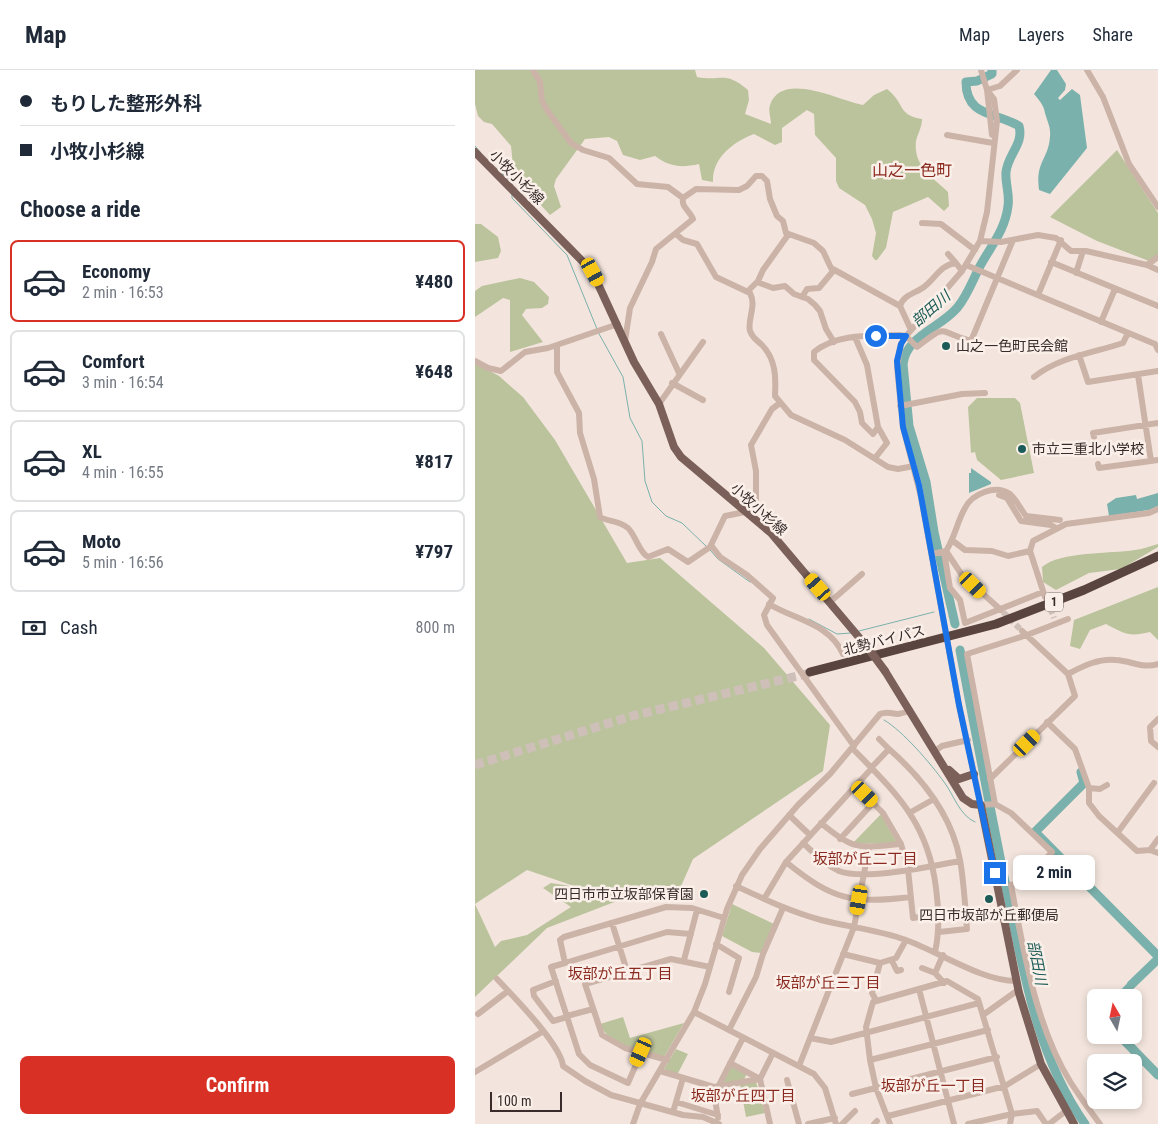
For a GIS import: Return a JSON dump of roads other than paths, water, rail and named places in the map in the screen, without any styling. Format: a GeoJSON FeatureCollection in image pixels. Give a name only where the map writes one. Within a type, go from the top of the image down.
{"type":"FeatureCollection","features":[{"type":"Feature","properties":{"kind":"highway","name":"北勢バイパス"},"geometry":{"type":"LineString","coordinates":[[810,672],[947,639],[1044,607],[1158,556]]}},
{"type":"Feature","properties":{"kind":"main road","name":"小牧小杉線"},"geometry":{"type":"LineString","coordinates":[[475,152],[593,272],[625,341],[659,404],[674,447],[681,457],[771,533],[830,602],[885,671],[963,798],[972,804],[988,804]]}},
{"type":"Feature","properties":{"kind":"main road"},"geometry":{"type":"LineString","coordinates":[[940,761],[959,779],[975,774]]}},
{"type":"Feature","properties":{"kind":"main road"},"geometry":{"type":"LineString","coordinates":[[988,804],[1018,990],[1041,1064],[1074,1124]]}},
{"type":"Feature","properties":{"kind":"street"},"geometry":{"type":"LineString","coordinates":[[533,70],[540,82],[542,100],[547,110],[571,143],[583,150],[609,158],[637,184],[668,187],[683,198],[684,207],[693,219],[656,249],[652,262],[630,308],[625,341]]}},
{"type":"Feature","properties":{"kind":"street"},"geometry":{"type":"LineString","coordinates":[[987,90],[1000,86],[1017,70]]}},
{"type":"Feature","properties":{"kind":"street"},"geometry":{"type":"LineString","coordinates":[[1087,70],[1103,97],[1129,164],[1158,206]]}},
{"type":"Feature","properties":{"kind":"street"},"geometry":{"type":"LineString","coordinates":[[983,75],[989,108],[994,121]]}},
{"type":"Feature","properties":{"kind":"street"},"geometry":{"type":"LineString","coordinates":[[911,330],[964,268],[980,241],[987,212],[993,143],[994,99],[987,90]]}},
{"type":"Feature","properties":{"kind":"street"},"geometry":{"type":"LineString","coordinates":[[947,135],[993,143]]}},
{"type":"Feature","properties":{"kind":"street"},"geometry":{"type":"LineString","coordinates":[[683,198],[696,190],[739,190],[747,186],[756,176],[761,175],[767,181],[773,206],[777,216],[783,221],[788,235]]}},
{"type":"Feature","properties":{"kind":"street"},"geometry":{"type":"LineString","coordinates":[[922,223],[941,224],[975,250]]}},
{"type":"Feature","properties":{"kind":"street"},"geometry":{"type":"LineString","coordinates":[[676,234],[683,240],[697,244],[716,277],[748,291],[752,300],[751,332],[766,350],[772,361],[776,382],[775,396],[788,413],[845,440],[894,469],[914,466]]}},
{"type":"Feature","properties":{"kind":"street"},"geometry":{"type":"LineString","coordinates":[[788,235],[817,245],[823,251],[827,264],[834,270],[900,306],[911,330],[910,341]]}},
{"type":"Feature","properties":{"kind":"street"},"geometry":{"type":"LineString","coordinates":[[748,291],[757,282],[763,270],[788,235]]}},
{"type":"Feature","properties":{"kind":"street"},"geometry":{"type":"LineString","coordinates":[[980,241],[1001,242],[1038,235],[1061,240],[1071,251],[1083,251],[1147,265],[1158,270]]}},
{"type":"Feature","properties":{"kind":"street"},"geometry":{"type":"LineString","coordinates":[[1013,240],[971,341],[943,330],[901,344],[897,361],[905,405],[903,427],[914,466],[933,554],[947,639],[975,774],[988,804],[1011,813],[1052,852],[1025,880],[1011,884],[1027,966],[1049,1033],[1071,1083],[1100,1124]]}},
{"type":"Feature","properties":{"kind":"street"},"geometry":{"type":"LineString","coordinates":[[1038,295],[1061,240]]}},
{"type":"Feature","properties":{"kind":"street"},"geometry":{"type":"LineString","coordinates":[[1076,273],[1083,251]]}},
{"type":"Feature","properties":{"kind":"street"},"geometry":{"type":"LineString","coordinates":[[948,254],[955,263],[964,268],[974,269],[1155,344],[1158,350]]}},
{"type":"Feature","properties":{"kind":"street"},"geometry":{"type":"LineString","coordinates":[[1147,265],[1158,257]]}},
{"type":"Feature","properties":{"kind":"street"},"geometry":{"type":"LineString","coordinates":[[1051,262],[1158,306]]}},
{"type":"Feature","properties":{"kind":"street"},"geometry":{"type":"LineString","coordinates":[[900,306],[904,299],[924,287],[939,271],[955,263]]}},
{"type":"Feature","properties":{"kind":"street"},"geometry":{"type":"LineString","coordinates":[[802,297],[807,289],[819,288],[834,270]]}},
{"type":"Feature","properties":{"kind":"street"},"geometry":{"type":"LineString","coordinates":[[757,282],[773,288],[785,286],[813,302],[818,308],[824,327],[834,342]]}},
{"type":"Feature","properties":{"kind":"street"},"geometry":{"type":"LineString","coordinates":[[1101,322],[1115,289]]}},
{"type":"Feature","properties":{"kind":"street"},"geometry":{"type":"LineString","coordinates":[[475,361],[488,368],[501,371],[525,352],[557,345],[618,324]]}},
{"type":"Feature","properties":{"kind":"street"},"geometry":{"type":"LineString","coordinates":[[1034,377],[1045,369],[1079,355],[1123,344],[1127,333]]}},
{"type":"Feature","properties":{"kind":"street"},"geometry":{"type":"LineString","coordinates":[[661,334],[679,372]]}},
{"type":"Feature","properties":{"kind":"street"},"geometry":{"type":"LineString","coordinates":[[879,427],[873,434],[862,423],[860,412],[855,402],[814,360],[813,354],[816,350],[834,342],[855,337],[910,341]]}},
{"type":"Feature","properties":{"kind":"street"},"geometry":{"type":"LineString","coordinates":[[855,337],[867,365],[879,427],[887,443],[875,458]]}},
{"type":"Feature","properties":{"kind":"street"},"geometry":{"type":"LineString","coordinates":[[659,404],[679,372],[703,342]]}},
{"type":"Feature","properties":{"kind":"street"},"geometry":{"type":"LineString","coordinates":[[557,345],[557,372],[579,413],[580,433],[594,479],[599,517],[605,520],[617,521],[629,530],[648,557],[668,549],[688,562],[709,547],[725,516],[745,512],[757,500],[756,471],[750,449],[752,441],[771,409],[780,403]]}},
{"type":"Feature","properties":{"kind":"street"},"geometry":{"type":"LineString","coordinates":[[1079,355],[1088,382],[1158,372]]}},
{"type":"Feature","properties":{"kind":"street"},"geometry":{"type":"LineString","coordinates":[[1099,464],[1099,468],[1155,460],[1145,425],[1138,374]]}},
{"type":"Feature","properties":{"kind":"street"},"geometry":{"type":"LineString","coordinates":[[672,383],[703,400]]}},
{"type":"Feature","properties":{"kind":"street"},"geometry":{"type":"LineString","coordinates":[[905,405],[962,394],[985,393]]}},
{"type":"Feature","properties":{"kind":"street"},"geometry":{"type":"LineString","coordinates":[[1093,436],[1093,433],[1158,423]]}},
{"type":"Feature","properties":{"kind":"street"},"geometry":{"type":"LineString","coordinates":[[933,554],[944,552],[953,541],[966,505],[976,496],[992,490],[1010,494],[1026,516],[1061,520]]}},
{"type":"Feature","properties":{"kind":"street"},"geometry":{"type":"LineString","coordinates":[[992,490],[1007,498],[1021,521],[1051,525],[1056,528]]}},
{"type":"Feature","properties":{"kind":"street"},"geometry":{"type":"LineString","coordinates":[[944,552],[950,588],[960,600],[965,623],[1044,595],[1030,551],[1033,541],[1066,524],[1149,513],[1158,510]]}},
{"type":"Feature","properties":{"kind":"street"},"geometry":{"type":"LineString","coordinates":[[953,541],[965,550],[992,551],[1008,556],[1030,551]]}},
{"type":"Feature","properties":{"kind":"street"},"geometry":{"type":"LineString","coordinates":[[709,547],[760,585],[771,602],[814,624],[836,641],[843,654]]}},
{"type":"Feature","properties":{"kind":"street"},"geometry":{"type":"LineString","coordinates":[[944,552],[962,575],[1001,610]]}},
{"type":"Feature","properties":{"kind":"street"},"geometry":{"type":"LineString","coordinates":[[830,602],[862,574]]}},
{"type":"Feature","properties":{"kind":"street"},"geometry":{"type":"LineString","coordinates":[[771,602],[764,616],[767,625],[853,747],[894,790],[911,812],[928,846],[934,865],[939,914],[939,932],[935,952]]}},
{"type":"Feature","properties":{"kind":"street"},"geometry":{"type":"LineString","coordinates":[[988,804],[990,779],[967,654],[1055,621],[1068,620]]}},
{"type":"Feature","properties":{"kind":"street"},"geometry":{"type":"LineString","coordinates":[[990,779],[1075,696],[1068,674],[1024,633]]}},
{"type":"Feature","properties":{"kind":"street"},"geometry":{"type":"LineString","coordinates":[[1068,674],[1099,660],[1117,660],[1148,668],[1158,664]]}},
{"type":"Feature","properties":{"kind":"street"},"geometry":{"type":"LineString","coordinates":[[633,1124],[641,1102],[694,1012],[724,918],[737,886],[754,857],[789,815],[853,747],[879,716],[886,712],[899,715],[910,710]]}},
{"type":"Feature","properties":{"kind":"street"},"geometry":{"type":"LineString","coordinates":[[1158,719],[1150,727],[1151,741],[1158,747]]}},
{"type":"Feature","properties":{"kind":"street"},"geometry":{"type":"LineString","coordinates":[[1047,722],[1075,749],[1089,788],[1089,803],[1099,816],[1137,851],[1150,850],[1158,853]]}},
{"type":"Feature","properties":{"kind":"street"},"geometry":{"type":"LineString","coordinates":[[879,739],[917,777],[934,799],[950,829],[960,861],[967,929],[939,932]]}},
{"type":"Feature","properties":{"kind":"street"},"geometry":{"type":"LineString","coordinates":[[935,751],[942,746],[968,740]]}},
{"type":"Feature","properties":{"kind":"street"},"geometry":{"type":"LineString","coordinates":[[764,899],[786,862],[889,749]]}},
{"type":"Feature","properties":{"kind":"street"},"geometry":{"type":"LineString","coordinates":[[1118,832],[1154,783]]}},
{"type":"Feature","properties":{"kind":"street"},"geometry":{"type":"LineString","coordinates":[[1089,788],[1100,788],[1107,785]]}},
{"type":"Feature","properties":{"kind":"street"},"geometry":{"type":"LineString","coordinates":[[856,786],[887,819],[901,844],[908,869],[913,918],[939,914]]}},
{"type":"Feature","properties":{"kind":"street"},"geometry":{"type":"LineString","coordinates":[[911,812],[934,799]]}},
{"type":"Feature","properties":{"kind":"street"},"geometry":{"type":"LineString","coordinates":[[840,839],[873,803]]}},
{"type":"Feature","properties":{"kind":"street"},"geometry":{"type":"LineString","coordinates":[[789,815],[810,835]]}},
{"type":"Feature","properties":{"kind":"street"},"geometry":{"type":"LineString","coordinates":[[821,823],[840,839],[855,847],[869,848],[901,844]]}},
{"type":"Feature","properties":{"kind":"street"},"geometry":{"type":"LineString","coordinates":[[1150,850],[1158,839]]}},
{"type":"Feature","properties":{"kind":"street"},"geometry":{"type":"LineString","coordinates":[[803,843],[836,869],[846,873],[864,874],[960,861]]}},
{"type":"Feature","properties":{"kind":"street"},"geometry":{"type":"LineString","coordinates":[[799,1066],[854,927],[869,848]]}},
{"type":"Feature","properties":{"kind":"street"},"geometry":{"type":"LineString","coordinates":[[786,862],[822,889],[859,900],[911,897]]}},
{"type":"Feature","properties":{"kind":"street"},"geometry":{"type":"LineString","coordinates":[[737,886],[783,908],[905,940],[1005,981],[1016,981]]}},
{"type":"Feature","properties":{"kind":"street"},"geometry":{"type":"LineString","coordinates":[[565,963],[560,944],[561,938],[661,908],[679,906],[724,918]]}},
{"type":"Feature","properties":{"kind":"street"},"geometry":{"type":"LineString","coordinates":[[729,1030],[756,976],[763,954],[783,908]]}},
{"type":"Feature","properties":{"kind":"street"},"geometry":{"type":"LineString","coordinates":[[684,960],[697,910]]}},
{"type":"Feature","properties":{"kind":"street"},"geometry":{"type":"LineString","coordinates":[[612,922],[627,971]]}},
{"type":"Feature","properties":{"kind":"street"},"geometry":{"type":"LineString","coordinates":[[641,1052],[627,1083],[588,1064],[579,1054],[551,967],[667,932],[691,934]]}},
{"type":"Feature","properties":{"kind":"street"},"geometry":{"type":"LineString","coordinates":[[843,954],[880,963],[892,961],[899,955],[905,940]]}},
{"type":"Feature","properties":{"kind":"street"},"geometry":{"type":"LineString","coordinates":[[716,944],[739,958],[729,992]]}},
{"type":"Feature","properties":{"kind":"street"},"geometry":{"type":"LineString","coordinates":[[935,973],[943,955]]}},
{"type":"Feature","properties":{"kind":"street"},"geometry":{"type":"LineString","coordinates":[[667,1060],[606,1038],[599,1031],[585,984],[665,960],[684,960],[710,966]]}},
{"type":"Feature","properties":{"kind":"street"},"geometry":{"type":"LineString","coordinates":[[892,961],[897,971],[901,970]]}},
{"type":"Feature","properties":{"kind":"street"},"geometry":{"type":"LineString","coordinates":[[876,1000],[872,993],[880,963]]}},
{"type":"Feature","properties":{"kind":"street"},"geometry":{"type":"LineString","coordinates":[[922,968],[935,973],[944,983]]}},
{"type":"Feature","properties":{"kind":"street"},"geometry":{"type":"LineString","coordinates":[[497,980],[553,1042],[562,1058],[563,1066],[585,1081],[611,1095],[704,1121],[719,1124],[715,1087],[743,1038]]}},
{"type":"Feature","properties":{"kind":"street"},"geometry":{"type":"LineString","coordinates":[[556,981],[533,990],[534,996],[553,1021],[593,1009]]}},
{"type":"Feature","properties":{"kind":"street"},"geometry":{"type":"LineString","coordinates":[[890,1124],[876,1088],[870,1060],[867,1032],[868,1019],[873,1002],[950,982],[975,997],[979,1003],[1005,1086],[1012,1114],[1010,1124]]}},
{"type":"Feature","properties":{"kind":"street"},"geometry":{"type":"LineString","coordinates":[[919,989],[954,1124]]}},
{"type":"Feature","properties":{"kind":"street"},"geometry":{"type":"LineString","coordinates":[[983,1014],[1018,990]]}},
{"type":"Feature","properties":{"kind":"street"},"geometry":{"type":"LineString","coordinates":[[478,1014],[508,991]]}},
{"type":"Feature","properties":{"kind":"street"},"geometry":{"type":"LineString","coordinates":[[810,1038],[831,1042],[979,1003]]}},
{"type":"Feature","properties":{"kind":"street"},"geometry":{"type":"LineString","coordinates":[[694,1012],[813,1074],[823,1084],[836,1121],[808,1124]]}},
{"type":"Feature","properties":{"kind":"street"},"geometry":{"type":"LineString","coordinates":[[870,1060],[988,1030]]}},
{"type":"Feature","properties":{"kind":"street"},"geometry":{"type":"LineString","coordinates":[[475,1072],[542,1032]]}},
{"type":"Feature","properties":{"kind":"street"},"geometry":{"type":"LineString","coordinates":[[770,1124],[760,1079],[773,1053]]}},
{"type":"Feature","properties":{"kind":"street"},"geometry":{"type":"LineString","coordinates":[[852,1094],[997,1057]]}},
{"type":"Feature","properties":{"kind":"street"},"geometry":{"type":"LineString","coordinates":[[730,1063],[760,1079]]}},
{"type":"Feature","properties":{"kind":"street"},"geometry":{"type":"LineString","coordinates":[[888,1116],[1005,1086],[1041,1064]]}},
{"type":"Feature","properties":{"kind":"street"},"geometry":{"type":"LineString","coordinates":[[660,1071],[715,1087],[760,1079]]}},
{"type":"Feature","properties":{"kind":"street"},"geometry":{"type":"LineString","coordinates":[[673,1112],[683,1078]]}},
{"type":"Feature","properties":{"kind":"street"},"geometry":{"type":"LineString","coordinates":[[787,1080],[799,1124]]}},
{"type":"Feature","properties":{"kind":"street"},"geometry":{"type":"LineString","coordinates":[[676,1102],[718,1115]]}},
{"type":"Feature","properties":{"kind":"street"},"geometry":{"type":"LineString","coordinates":[[842,1124],[855,1110]]}},
{"type":"Feature","properties":{"kind":"street"},"geometry":{"type":"LineString","coordinates":[[968,1124],[1012,1114],[1037,1111],[1048,1124],[1067,1110]]}},
{"type":"Feature","properties":{"kind":"water"},"geometry":{"type":"Polygon","coordinates":[[[1051,70],[1057,70],[1066,84],[1065,90],[1058,98],[1060,100],[1072,89],[1080,95],[1087,148],[1050,194],[1039,190],[1040,166],[1049,144],[1050,133],[1044,108],[1034,94],[1051,70]]]}},
{"type":"Feature","properties":{"kind":"water"},"geometry":{"type":"Polygon","coordinates":[[[971,468],[991,482],[991,484],[969,493],[969,473],[971,473],[971,468]]]}},
{"type":"Feature","properties":{"kind":"water"},"geometry":{"type":"Polygon","coordinates":[[[1158,493],[1158,506],[1149,510],[1109,516],[1107,504],[1116,498],[1136,495],[1137,499],[1158,493]]]}},
{"type":"Feature","properties":{"kind":"waterway","name":"部田川"},"geometry":{"type":"LineString","coordinates":[[955,624],[934,532],[926,482],[909,426],[903,364],[905,354],[910,346],[950,315],[961,303],[1004,223],[1008,202],[1006,172],[1018,144],[1019,126],[977,108],[971,102],[967,93],[966,82],[977,81],[992,74],[992,70]]}},
{"type":"Feature","properties":{"kind":"waterway"},"geometry":{"type":"LineString","coordinates":[[475,146],[481,153]]}},
{"type":"Feature","properties":{"kind":"waterway"},"geometry":{"type":"LineString","coordinates":[[496,168],[511,181],[513,187]]}},
{"type":"Feature","properties":{"kind":"waterway"},"geometry":{"type":"LineString","coordinates":[[512,193],[512,198],[567,255],[597,329]]}},
{"type":"Feature","properties":{"kind":"waterway"},"geometry":{"type":"LineString","coordinates":[[598,332],[623,377],[630,418],[642,441],[645,481],[652,502],[666,516],[682,523],[707,547]]}},
{"type":"Feature","properties":{"kind":"waterway"},"geometry":{"type":"LineString","coordinates":[[710,550],[718,559],[750,582]]}},
{"type":"Feature","properties":{"kind":"waterway"},"geometry":{"type":"LineString","coordinates":[[859,631],[934,612]]}},
{"type":"Feature","properties":{"kind":"waterway","name":"部田川"},"geometry":{"type":"LineString","coordinates":[[949,617],[953,618]]}},
{"type":"Feature","properties":{"kind":"waterway"},"geometry":{"type":"LineString","coordinates":[[809,619],[837,634],[851,633]]}},
{"type":"Feature","properties":{"kind":"waterway","name":"部田川"},"geometry":{"type":"LineString","coordinates":[[960,650],[1004,877],[1032,1005],[1053,1067],[1085,1124]]}},
{"type":"Feature","properties":{"kind":"waterway"},"geometry":{"type":"LineString","coordinates":[[884,720],[900,732],[924,757],[944,782],[961,810],[969,819],[975,822]]}},
{"type":"Feature","properties":{"kind":"waterway"},"geometry":{"type":"LineString","coordinates":[[1081,772],[1084,783],[1035,832],[1158,956]]}},
{"type":"Feature","properties":{"kind":"waterway"},"geometry":{"type":"LineString","coordinates":[[1131,985],[1158,959]]}},
{"type":"Feature","properties":{"kind":"waterway"},"geometry":{"type":"LineString","coordinates":[[1128,1044],[1158,1075]]}},
{"type":"Feature","properties":{"kind":"tunnel"},"geometry":{"type":"LineString","coordinates":[[1047,600],[1054,618]]}},
{"type":"Feature","properties":{"kind":"tunnel"},"geometry":{"type":"LineString","coordinates":[[1003,612],[1022,631]]}},
{"type":"Feature","properties":{"kind":"tunnel"},"geometry":{"type":"LineString","coordinates":[[475,765],[632,716],[810,673]]}},
{"type":"Feature","properties":{"kind":"place","name":"山之一色町民会館"},"geometry":{"type":"Point","coordinates":[946,346]}},
{"type":"Feature","properties":{"kind":"place","name":"市立三重北小学校"},"geometry":{"type":"Point","coordinates":[1022,449]}},
{"type":"Feature","properties":{"kind":"place","name":"四日市市立坂部保育園"},"geometry":{"type":"Point","coordinates":[704,894]}},
{"type":"Feature","properties":{"kind":"place","name":"四日市坂部が丘郵便局"},"geometry":{"type":"Point","coordinates":[989,899]}},
{"type":"Feature","properties":{"kind":"district","name":"山之一色町"},"geometry":{"type":"Point","coordinates":[912,170]}},
{"type":"Feature","properties":{"kind":"district","name":"坂部が丘二丁目"},"geometry":{"type":"Point","coordinates":[865,859]}},
{"type":"Feature","properties":{"kind":"district","name":"坂部が丘五丁目"},"geometry":{"type":"Point","coordinates":[620,974]}},
{"type":"Feature","properties":{"kind":"district","name":"坂部が丘三丁目"},"geometry":{"type":"Point","coordinates":[828,983]}},
{"type":"Feature","properties":{"kind":"district","name":"坂部が丘一丁目"},"geometry":{"type":"Point","coordinates":[933,1086]}},
{"type":"Feature","properties":{"kind":"district","name":"坂部が丘四丁目"},"geometry":{"type":"Point","coordinates":[743,1096]}}]}
